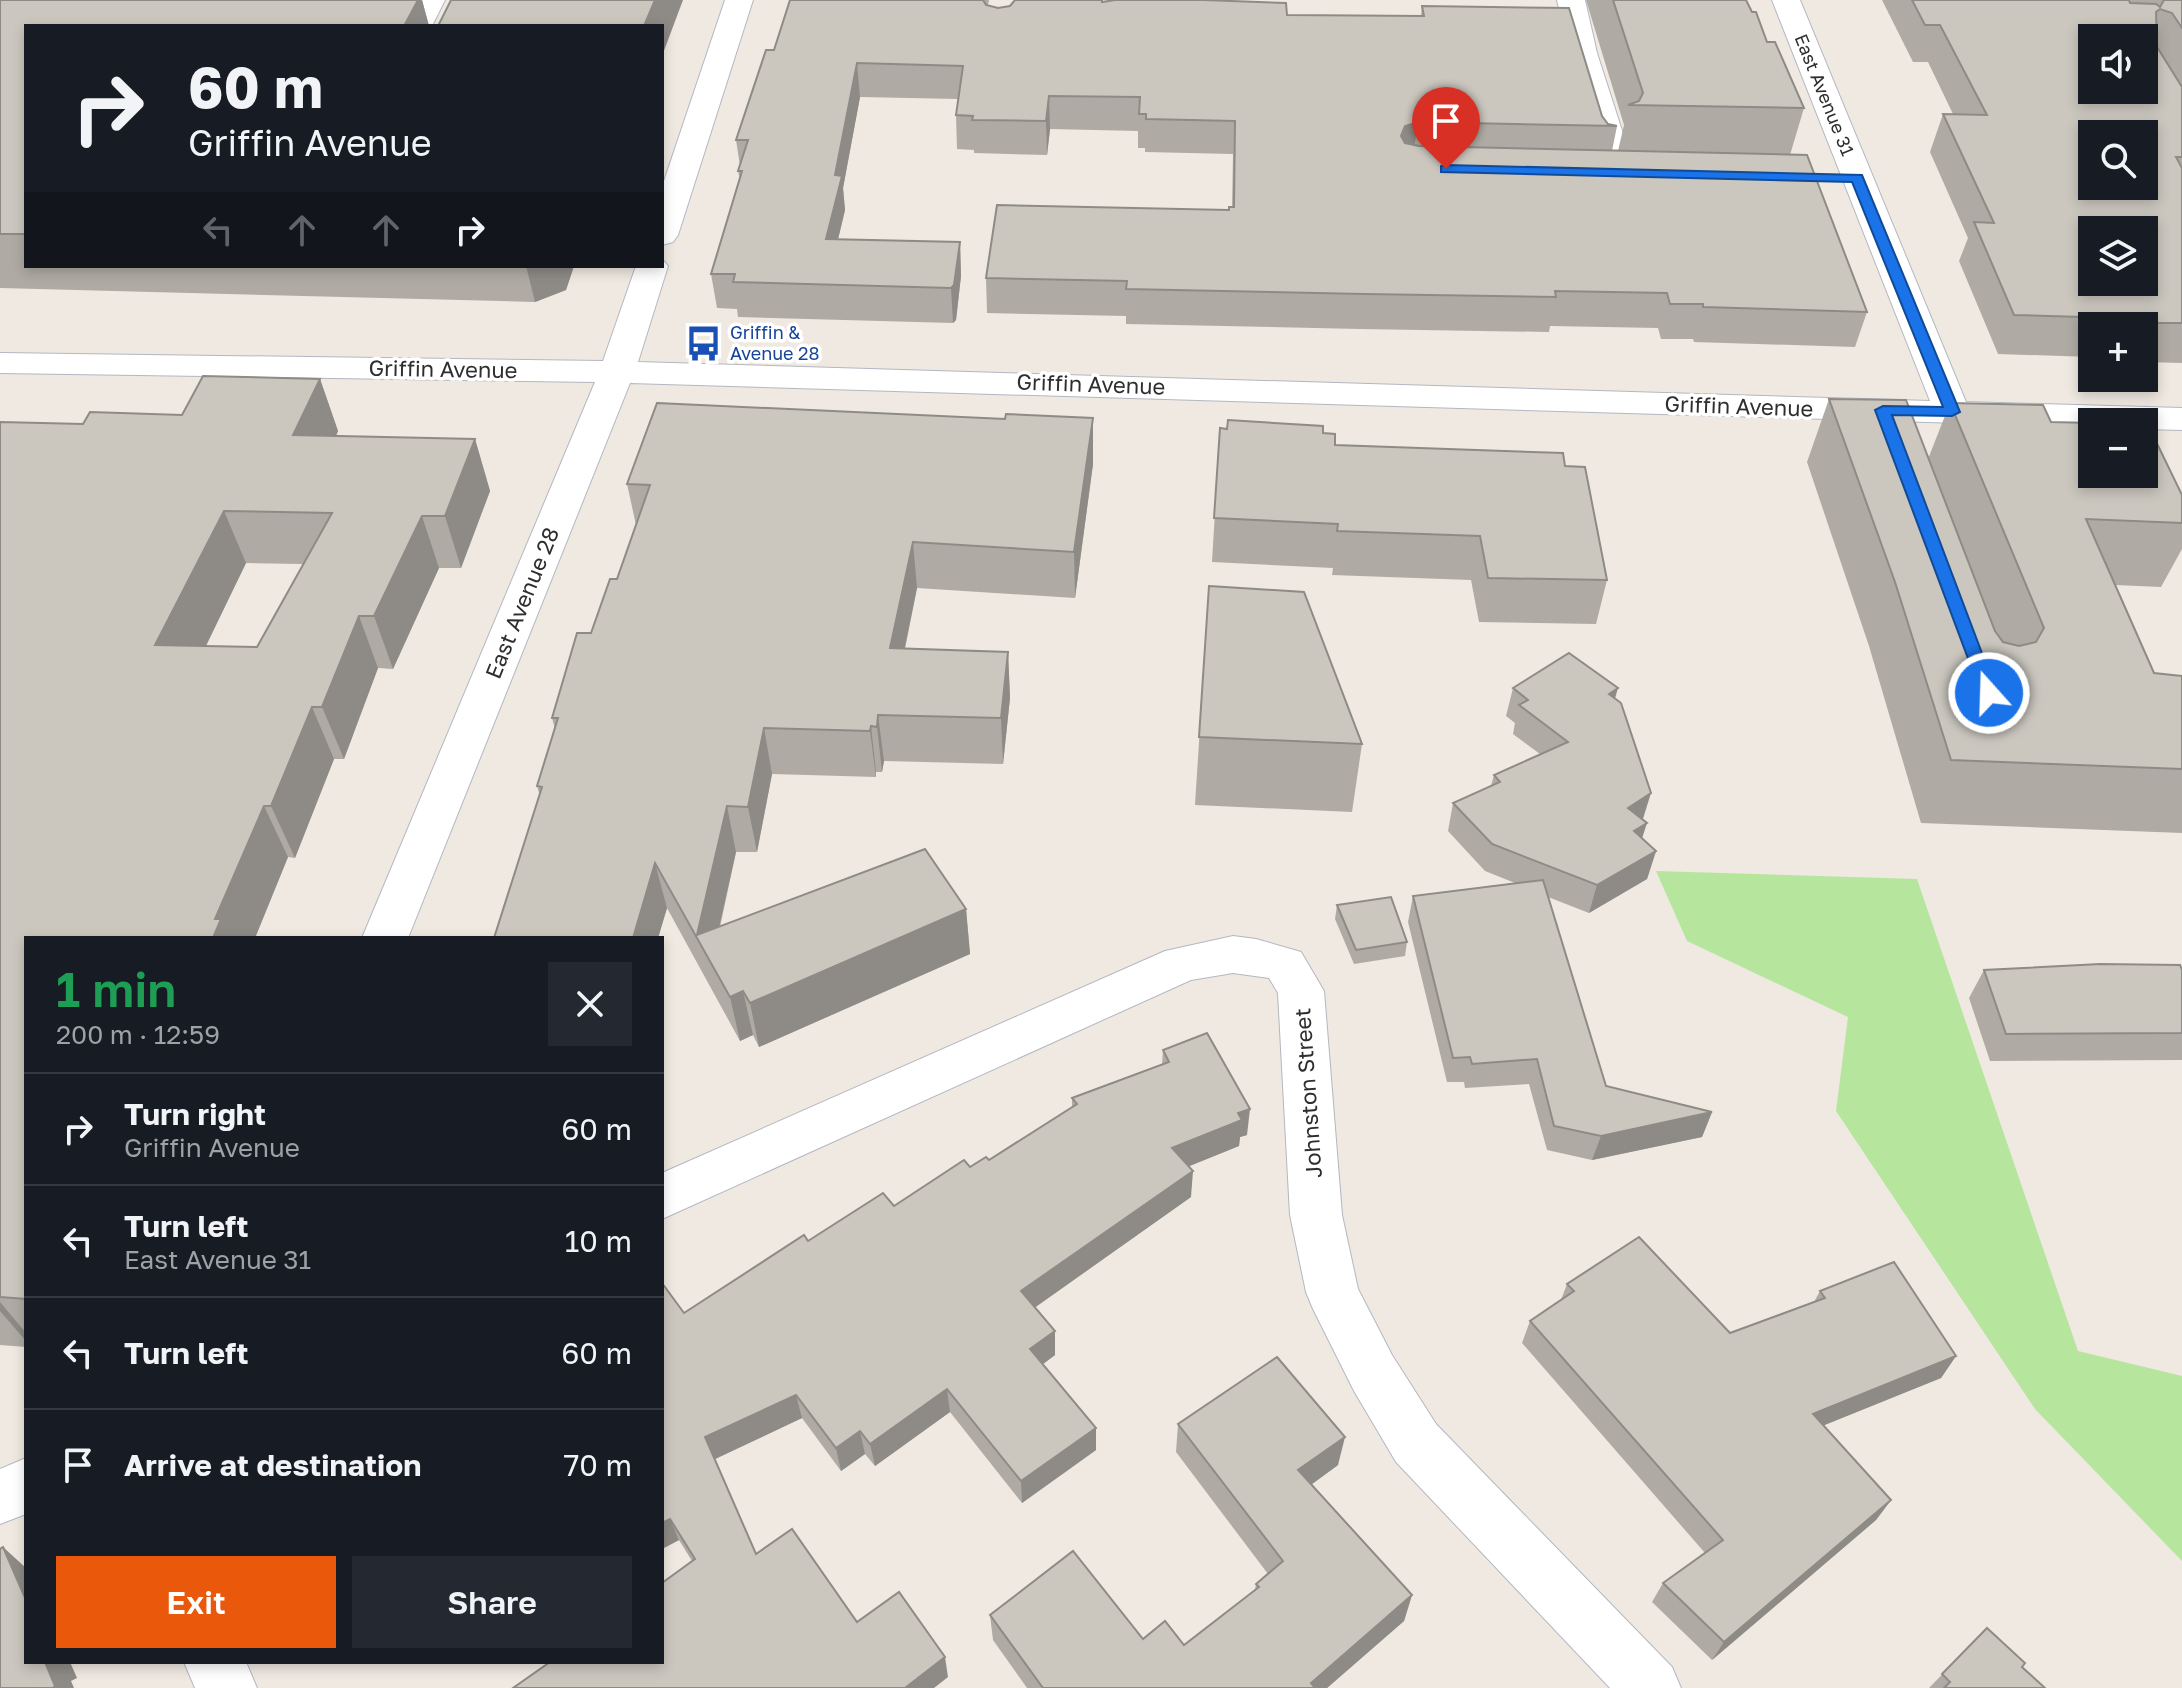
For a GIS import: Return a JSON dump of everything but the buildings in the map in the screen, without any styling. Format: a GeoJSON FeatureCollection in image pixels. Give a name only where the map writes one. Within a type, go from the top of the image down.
{"type":"FeatureCollection","features":[{"type":"Feature","properties":{"kind":"street"},"geometry":{"type":"LineString","coordinates":[[419,24],[431,0]]}},
{"type":"Feature","properties":{"kind":"street"},"geometry":{"type":"LineString","coordinates":[[664,229],[739,0]]}},
{"type":"Feature","properties":{"kind":"street"},"geometry":{"type":"LineString","coordinates":[[1571,0],[1583,53],[1613,149]]}},
{"type":"Feature","properties":{"kind":"street","name":"East Avenue 31"},"geometry":{"type":"LineString","coordinates":[[1786,0],[1952,412]]}},
{"type":"Feature","properties":{"kind":"street"},"geometry":{"type":"LineString","coordinates":[[1588,172],[1635,173]]}},
{"type":"Feature","properties":{"kind":"street"},"geometry":{"type":"LineString","coordinates":[[1825,177],[1857,178]]}},
{"type":"Feature","properties":{"kind":"street","name":"East Avenue 28"},"geometry":{"type":"LineString","coordinates":[[386,936],[617,372],[651,268]]}},
{"type":"Feature","properties":{"kind":"street","name":"Griffin Avenue"},"geometry":{"type":"LineString","coordinates":[[0,363],[617,372],[1298,390],[1890,427],[1952,412],[2182,419]]}},
{"type":"Feature","properties":{"kind":"street","name":"Johnston Street"},"geometry":{"type":"LineString","coordinates":[[664,1196],[1181,964],[1218,955],[1253,954],[1285,965],[1301,991],[1316,1215],[1332,1292],[1373,1373],[1416,1443],[1651,1688]]}},
{"type":"Feature","properties":{"kind":"street"},"geometry":{"type":"LineString","coordinates":[[0,1497],[24,1486]]}},
{"type":"Feature","properties":{"kind":"street"},"geometry":{"type":"LineString","coordinates":[[215,1664],[227,1688]]}},
{"type":"Feature","properties":{"kind":"green space"},"geometry":{"type":"Polygon","coordinates":[[[1656,871],[1917,879],[2078,1351],[2182,1376],[2182,1561],[2035,1409],[1836,1111],[1848,1017],[1687,941],[1656,871]]]}},
{"type":"Feature","properties":{"kind":"place","name":"Griffin & Avenue 28"},"geometry":{"type":"Point","coordinates":[704,343]}},
{"type":"Feature","properties":{"kind":"route"},"geometry":{"type":"LineString","coordinates":[[1446,169],[1857,178],[1952,412],[1883,410],[1989,693]]}}]}
